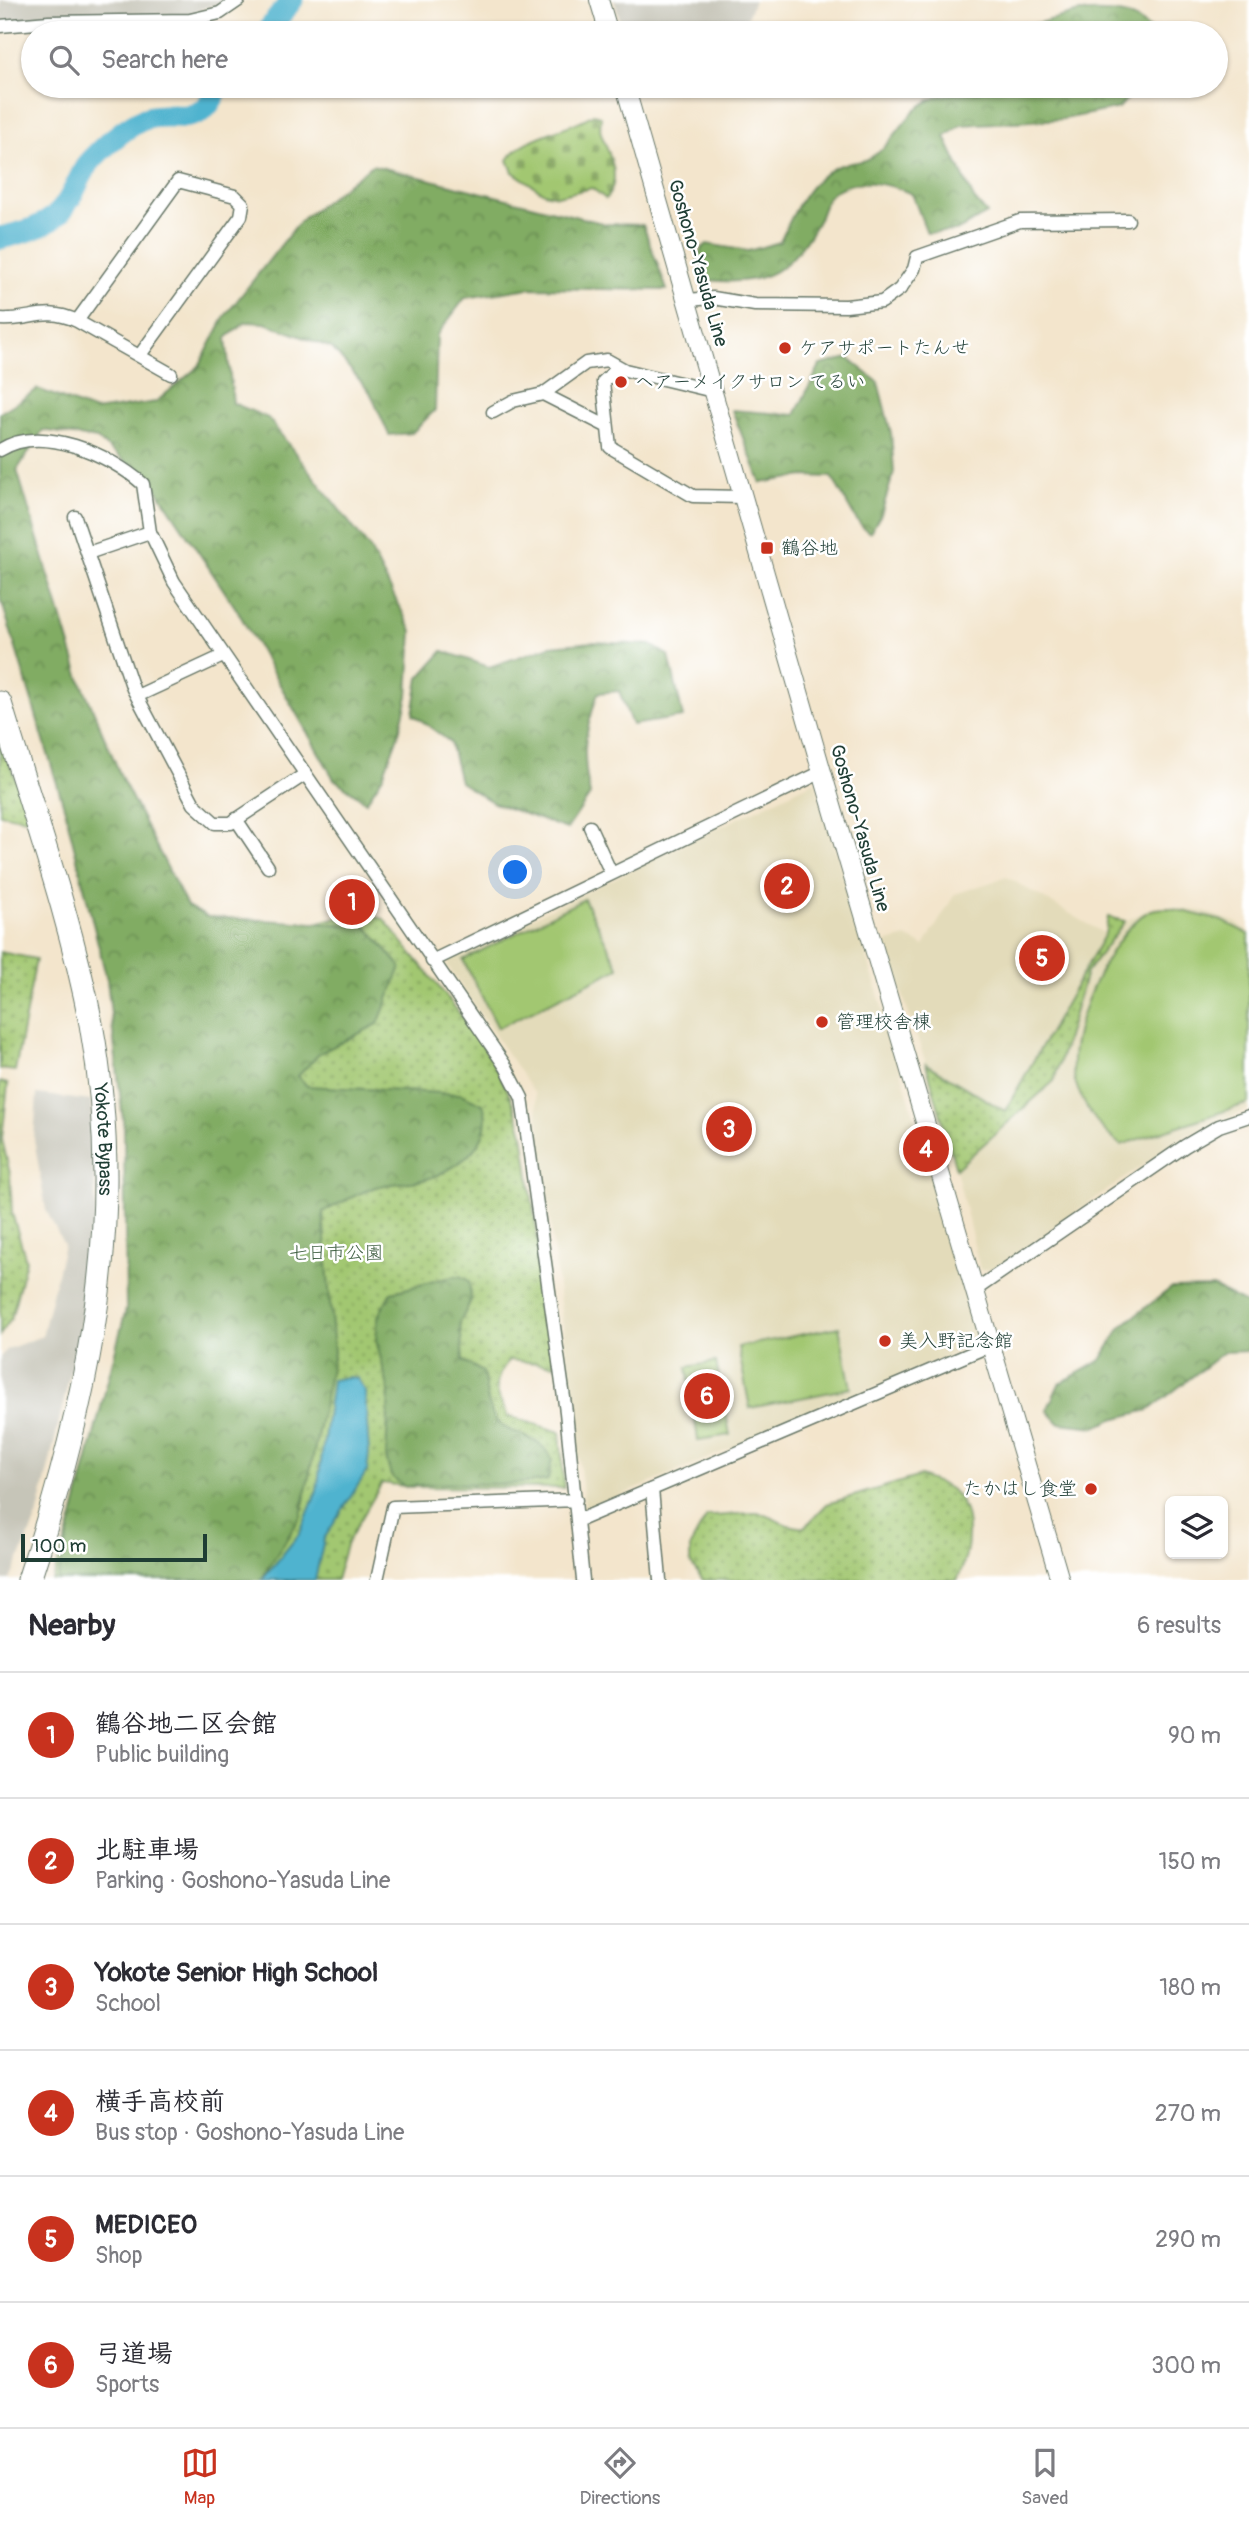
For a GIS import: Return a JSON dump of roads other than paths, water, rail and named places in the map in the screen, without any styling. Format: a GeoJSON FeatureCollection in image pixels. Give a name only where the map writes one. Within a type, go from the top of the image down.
{"type":"FeatureCollection","features":[{"type":"Feature","properties":{"kind":"highway","name":"Yokote Bypass"},"geometry":{"type":"LineString","coordinates":[[0,703],[60,896],[91,1024],[100,1092],[106,1230],[97,1311],[85,1376],[52,1510],[29,1580]]}},
{"type":"Feature","properties":{"kind":"main road"},"geometry":{"type":"LineString","coordinates":[[599,0],[605,21]]}},
{"type":"Feature","properties":{"kind":"main road","name":"Goshono-Yasuda Line"},"geometry":{"type":"LineString","coordinates":[[628,98],[822,772],[1060,1580]]}},
{"type":"Feature","properties":{"kind":"street"},"geometry":{"type":"LineString","coordinates":[[120,21],[190,20],[220,13],[239,0]]}},
{"type":"Feature","properties":{"kind":"street"},"geometry":{"type":"LineString","coordinates":[[0,26],[21,24]]}},
{"type":"Feature","properties":{"kind":"street"},"geometry":{"type":"LineString","coordinates":[[78,321],[178,181],[234,195],[243,204],[241,216],[140,355]]}},
{"type":"Feature","properties":{"kind":"street"},"geometry":{"type":"LineString","coordinates":[[687,300],[713,298],[755,305],[846,306],[882,302],[900,289],[914,269],[917,257],[1020,221],[1128,220]]}},
{"type":"Feature","properties":{"kind":"street"},"geometry":{"type":"LineString","coordinates":[[0,319],[37,313],[59,313],[171,374]]}},
{"type":"Feature","properties":{"kind":"street"},"geometry":{"type":"LineString","coordinates":[[493,412],[513,401],[542,394],[586,363],[607,360],[619,367],[713,391]]}},
{"type":"Feature","properties":{"kind":"street"},"geometry":{"type":"LineString","coordinates":[[619,367],[603,382],[610,447],[692,496],[743,498]]}},
{"type":"Feature","properties":{"kind":"street"},"geometry":{"type":"LineString","coordinates":[[542,394],[607,426]]}},
{"type":"Feature","properties":{"kind":"street"},"geometry":{"type":"LineString","coordinates":[[0,450],[23,439],[46,441],[94,452],[122,465],[143,484],[150,532],[173,582],[506,1067],[522,1098],[576,1500],[583,1580]]}},
{"type":"Feature","properties":{"kind":"street"},"geometry":{"type":"LineString","coordinates":[[75,517],[136,696],[194,804],[215,823],[236,820],[304,775]]}},
{"type":"Feature","properties":{"kind":"street"},"geometry":{"type":"LineString","coordinates":[[88,553],[150,532]]}},
{"type":"Feature","properties":{"kind":"street"},"geometry":{"type":"LineString","coordinates":[[136,696],[223,656]]}},
{"type":"Feature","properties":{"kind":"street"},"geometry":{"type":"LineString","coordinates":[[432,961],[822,772]]}},
{"type":"Feature","properties":{"kind":"street"},"geometry":{"type":"LineString","coordinates":[[236,820],[268,867]]}},
{"type":"Feature","properties":{"kind":"street"},"geometry":{"type":"LineString","coordinates":[[590,827],[611,873]]}},
{"type":"Feature","properties":{"kind":"street"},"geometry":{"type":"LineString","coordinates":[[975,1290],[1185,1146],[1219,1126],[1249,1116]]}},
{"type":"Feature","properties":{"kind":"street"},"geometry":{"type":"LineString","coordinates":[[577,1521],[991,1345]]}},
{"type":"Feature","properties":{"kind":"street"},"geometry":{"type":"LineString","coordinates":[[652,1489],[660,1580]]}},
{"type":"Feature","properties":{"kind":"street"},"geometry":{"type":"LineString","coordinates":[[377,1580],[393,1507],[576,1500]]}},
{"type":"Feature","properties":{"kind":"water"},"geometry":{"type":"Polygon","coordinates":[[[357,1378],[365,1392],[369,1453],[367,1471],[324,1539],[315,1580],[262,1580],[300,1533],[317,1491],[332,1380],[357,1378]]]}},
{"type":"Feature","properties":{"kind":"waterway"},"geometry":{"type":"LineString","coordinates":[[275,21],[292,0]]}},
{"type":"Feature","properties":{"kind":"waterway"},"geometry":{"type":"LineString","coordinates":[[0,238],[39,226],[59,213],[90,162],[134,124],[159,116],[192,115],[202,111],[212,98]]}},
{"type":"Feature","properties":{"kind":"place","name":"ケアサポートたんせ"},"geometry":{"type":"Point","coordinates":[785,348]}},
{"type":"Feature","properties":{"kind":"place","name":"ヘアーメイクサロン てるい"},"geometry":{"type":"Point","coordinates":[621,382]}},
{"type":"Feature","properties":{"kind":"place","name":"鶴谷地"},"geometry":{"type":"Point","coordinates":[767,548]}},
{"type":"Feature","properties":{"kind":"place","name":"北駐車場"},"geometry":{"type":"Point","coordinates":[787,886]}},
{"type":"Feature","properties":{"kind":"place","name":"鶴谷地二区会館"},"geometry":{"type":"Point","coordinates":[352,902]}},
{"type":"Feature","properties":{"kind":"place","name":"MEDICEO"},"geometry":{"type":"Point","coordinates":[1042,958]}},
{"type":"Feature","properties":{"kind":"place","name":"管理校舎棟"},"geometry":{"type":"Point","coordinates":[822,1022]}},
{"type":"Feature","properties":{"kind":"place","name":"Yokote Senior High School"},"geometry":{"type":"Point","coordinates":[729,1129]}},
{"type":"Feature","properties":{"kind":"place","name":"横手高校前"},"geometry":{"type":"Point","coordinates":[926,1149]}},
{"type":"Feature","properties":{"kind":"place","name":"美入野記念館"},"geometry":{"type":"Point","coordinates":[885,1341]}},
{"type":"Feature","properties":{"kind":"place","name":"弓道場"},"geometry":{"type":"Point","coordinates":[707,1396]}},
{"type":"Feature","properties":{"kind":"place","name":"たかはし食堂"},"geometry":{"type":"Point","coordinates":[1091,1489]}},
{"type":"Feature","properties":{"kind":"park label","name":"七日市公園"},"geometry":{"type":"Point","coordinates":[336,1253]}}]}
